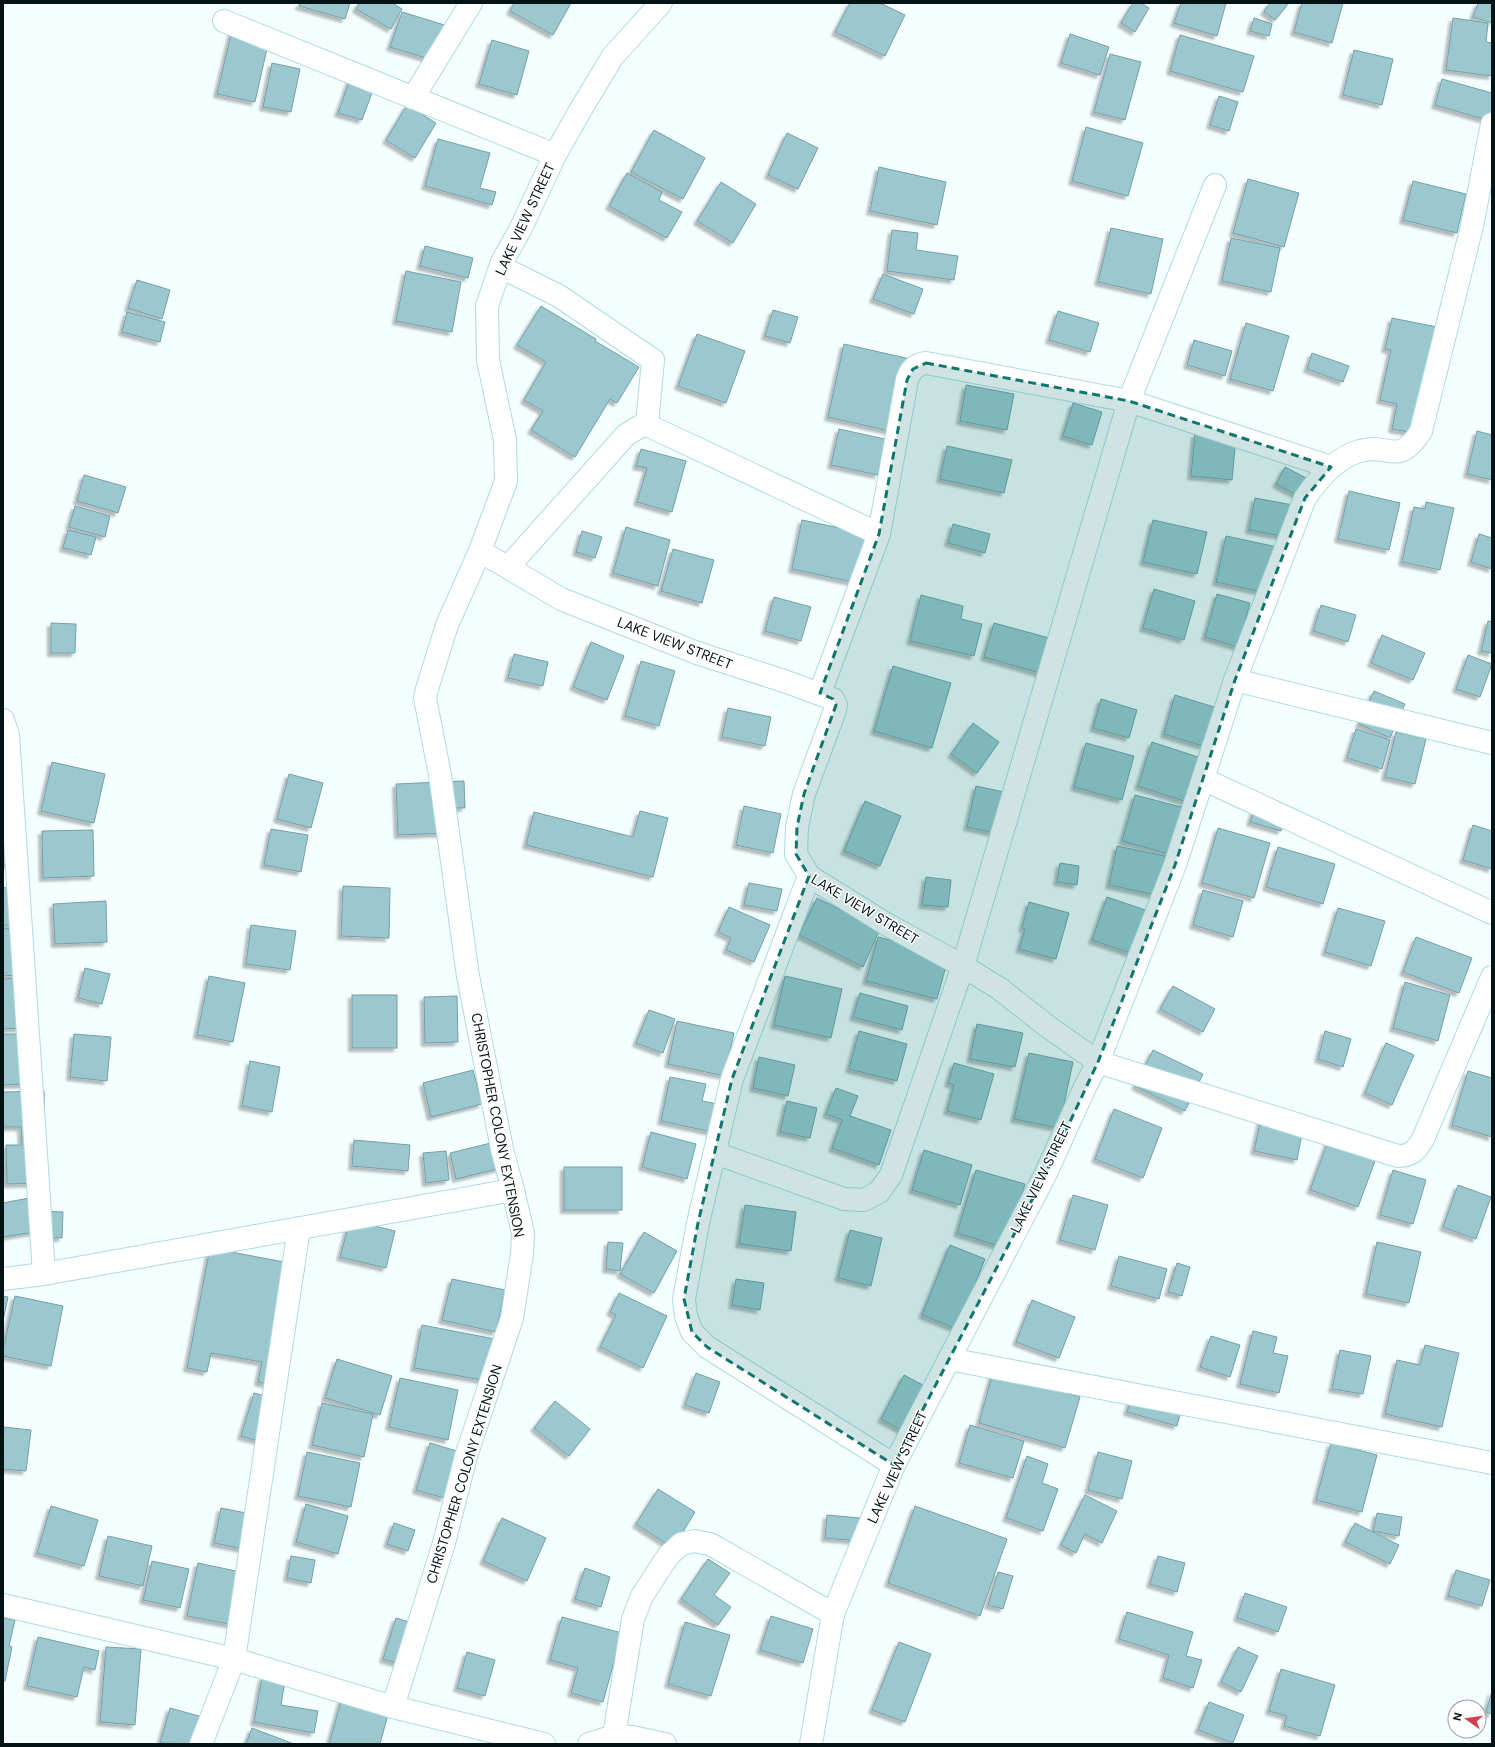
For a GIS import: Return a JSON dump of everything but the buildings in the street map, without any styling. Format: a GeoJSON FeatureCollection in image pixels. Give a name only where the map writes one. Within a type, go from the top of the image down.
{"type":"FeatureCollection","features":[{"type":"Feature","properties":{"kind":"street"},"geometry":{"type":"LineString","coordinates":[[412,98],[471,3]]}},
{"type":"Feature","properties":{"kind":"street","name":"LAKE VIEW STREET"},"geometry":{"type":"LineString","coordinates":[[660,3],[613,56],[555,155],[521,228],[502,262],[487,306],[488,360],[505,440],[506,481],[480,551],[561,599],[697,653],[820,693],[833,699],[836,705],[834,713],[804,794],[797,826],[796,854],[809,876],[886,924],[963,966],[1000,989],[1047,1026],[1098,1062],[1046,1173],[894,1465],[833,1614],[810,1744]]}},
{"type":"Feature","properties":{"kind":"street"},"geometry":{"type":"LineString","coordinates":[[224,21],[555,155]]}},
{"type":"Feature","properties":{"kind":"street"},"geometry":{"type":"LineString","coordinates":[[1492,124],[1472,226],[1421,431],[1413,442],[1404,450],[1393,453],[1370,449],[1346,456],[1331,467],[1313,486],[1305,498],[1235,680],[1175,866],[1098,1062],[1398,1156],[1404,1156],[1411,1154],[1418,1148],[1423,1139],[1492,978]]}},
{"type":"Feature","properties":{"kind":"street"},"geometry":{"type":"LineString","coordinates":[[714,1153],[844,1198],[864,1200],[879,1192],[891,1175],[963,966],[1129,401],[1215,185]]}},
{"type":"Feature","properties":{"kind":"street"},"geometry":{"type":"LineString","coordinates":[[501,267],[559,296],[653,360],[647,425]]}},
{"type":"Feature","properties":{"kind":"street"},"geometry":{"type":"LineString","coordinates":[[820,693],[879,534],[907,380],[909,374],[917,365],[926,363],[1129,401],[1331,467]]}},
{"type":"Feature","properties":{"kind":"street"},"geometry":{"type":"LineString","coordinates":[[508,567],[626,435],[639,427],[647,425],[879,534]]}},
{"type":"Feature","properties":{"kind":"street","name":"CHRISTOPHER COLONY EXTENSION"},"geometry":{"type":"LineString","coordinates":[[393,1707],[444,1543],[466,1456],[512,1318],[522,1254],[523,1234],[502,1149],[468,976],[440,775],[426,707],[427,689],[447,625],[480,551]]}},
{"type":"Feature","properties":{"kind":"street"},"geometry":{"type":"LineString","coordinates":[[1235,680],[1492,743]]}},
{"type":"Feature","properties":{"kind":"street"},"geometry":{"type":"LineString","coordinates":[[3,720],[8,735],[44,1274]]}},
{"type":"Feature","properties":{"kind":"street"},"geometry":{"type":"LineString","coordinates":[[1203,779],[1492,913]]}},
{"type":"Feature","properties":{"kind":"street"},"geometry":{"type":"LineString","coordinates":[[809,876],[732,1079],[698,1223],[684,1299],[686,1316],[692,1332],[707,1347],[894,1465]]}},
{"type":"Feature","properties":{"kind":"street"},"geometry":{"type":"LineString","coordinates":[[3,1279],[44,1274],[513,1190]]}},
{"type":"Feature","properties":{"kind":"street"},"geometry":{"type":"LineString","coordinates":[[201,1744],[234,1659],[299,1228]]}},
{"type":"Feature","properties":{"kind":"street"},"geometry":{"type":"LineString","coordinates":[[949,1359],[1492,1463]]}},
{"type":"Feature","properties":{"kind":"street"},"geometry":{"type":"LineString","coordinates":[[614,1736],[633,1619],[642,1596],[668,1556],[681,1544],[694,1541],[710,1544],[833,1614]]}},
{"type":"Feature","properties":{"kind":"street"},"geometry":{"type":"LineString","coordinates":[[3,1605],[234,1659],[393,1707],[544,1744]]}},
{"type":"Feature","properties":{"kind":"street"},"geometry":{"type":"LineString","coordinates":[[589,1744],[614,1736],[632,1737],[665,1744]]}},
{"type":"Feature","properties":{"kind":"highlighted area"},"geometry":{"type":"Polygon","coordinates":[[[926,363],[1129,401],[1331,467],[1305,498],[1235,680],[1175,865],[1098,1062],[1046,1173],[894,1465],[707,1347],[692,1332],[684,1299],[698,1223],[732,1079],[809,876],[796,854],[797,827],[804,794],[836,705],[833,699],[820,693],[879,534],[907,380],[913,369],[926,363]]]}}]}
